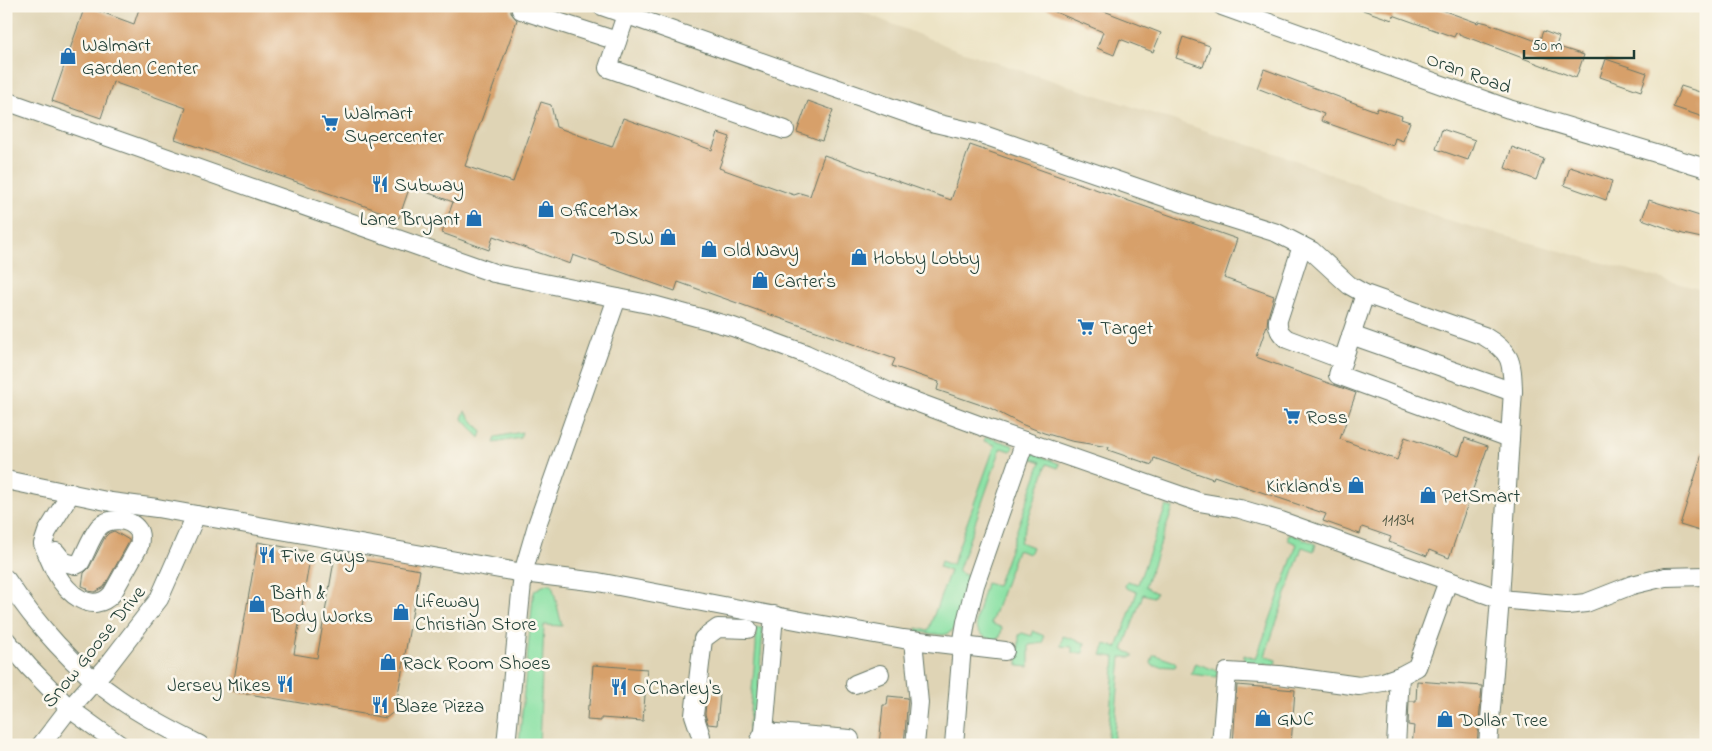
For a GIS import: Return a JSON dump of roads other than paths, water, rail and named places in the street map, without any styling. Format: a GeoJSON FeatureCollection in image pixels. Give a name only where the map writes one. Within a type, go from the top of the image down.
{"type":"FeatureCollection","features":[{"type":"Feature","properties":{"kind":"street"},"geometry":{"type":"LineString","coordinates":[[602,6],[935,123],[978,133],[1173,200],[1277,233],[1312,251],[1349,285],[1365,294],[1484,336],[1498,344],[1505,351],[1509,359],[1512,369],[1513,392],[1500,599],[1488,745]]}},
{"type":"Feature","properties":{"kind":"street","name":"Oran Road"},"geometry":{"type":"LineString","coordinates":[[1222,6],[1509,109],[1706,168]]}},
{"type":"Feature","properties":{"kind":"street"},"geometry":{"type":"LineString","coordinates":[[520,10],[617,41]]}},
{"type":"Feature","properties":{"kind":"street"},"geometry":{"type":"LineString","coordinates":[[626,15],[608,68],[785,130]]}},
{"type":"Feature","properties":{"kind":"street"},"geometry":{"type":"LineString","coordinates":[[6,101],[486,271],[676,311],[753,334],[812,357],[889,392],[1025,441],[1199,502],[1240,509],[1281,521],[1500,599],[1568,604],[1586,603],[1632,585],[1665,576],[1706,576]]}},
{"type":"Feature","properties":{"kind":"street"},"geometry":{"type":"LineString","coordinates":[[1302,246],[1278,320],[1279,330],[1287,339],[1343,360]]}},
{"type":"Feature","properties":{"kind":"street"},"geometry":{"type":"LineString","coordinates":[[1365,294],[1338,375],[1510,438]]}},
{"type":"Feature","properties":{"kind":"street"},"geometry":{"type":"LineString","coordinates":[[506,745],[523,573],[537,525],[617,298]]}},
{"type":"Feature","properties":{"kind":"street"},"geometry":{"type":"LineString","coordinates":[[1351,335],[1513,392]]}},
{"type":"Feature","properties":{"kind":"street"},"geometry":{"type":"LineString","coordinates":[[954,745],[962,646],[975,585],[1025,441]]}},
{"type":"Feature","properties":{"kind":"street"},"geometry":{"type":"LineString","coordinates":[[6,480],[111,502],[196,515],[523,573],[598,582],[817,624],[913,640],[1005,651]]}},
{"type":"Feature","properties":{"kind":"street"},"geometry":{"type":"LineString","coordinates":[[56,552],[64,562],[76,565],[80,563],[98,528],[110,520],[120,520],[138,530],[139,546],[107,600],[99,604],[84,602],[68,589],[56,574],[43,544],[47,532],[71,493]]}},
{"type":"Feature","properties":{"kind":"street","name":"Snow Goose Drive"},"geometry":{"type":"LineString","coordinates":[[41,745],[111,662],[159,599],[196,515]]}},
{"type":"Feature","properties":{"kind":"street"},"geometry":{"type":"LineString","coordinates":[[6,579],[22,602],[58,645],[95,680],[154,722],[200,745]]}},
{"type":"Feature","properties":{"kind":"street"},"geometry":{"type":"LineString","coordinates":[[1221,745],[1227,672],[1279,675],[1359,686],[1383,682],[1400,676],[1417,667],[1448,581]]}},
{"type":"Feature","properties":{"kind":"street"},"geometry":{"type":"LineString","coordinates":[[774,615],[763,738],[809,734],[850,738]]}},
{"type":"Feature","properties":{"kind":"street"},"geometry":{"type":"LineString","coordinates":[[700,745],[701,736],[694,716],[703,639],[718,628],[748,629]]}},
{"type":"Feature","properties":{"kind":"street"},"geometry":{"type":"LineString","coordinates":[[6,640],[70,709],[120,745]]}},
{"type":"Feature","properties":{"kind":"street"},"geometry":{"type":"LineString","coordinates":[[913,640],[919,703],[915,745]]}},
{"type":"Feature","properties":{"kind":"street"},"geometry":{"type":"LineString","coordinates":[[855,684],[880,674]]}},
{"type":"Feature","properties":{"kind":"street"},"geometry":{"type":"LineString","coordinates":[[1396,745],[1400,676]]}},
{"type":"Feature","properties":{"kind":"place","name":"Walmart Garden Center"},"geometry":{"type":"Point","coordinates":[68,56]}},
{"type":"Feature","properties":{"kind":"place","name":"Walmart Supercenter"},"geometry":{"type":"Point","coordinates":[330,123]}},
{"type":"Feature","properties":{"kind":"place","name":"Subway"},"geometry":{"type":"Point","coordinates":[380,184]}},
{"type":"Feature","properties":{"kind":"place","name":"OfficeMax"},"geometry":{"type":"Point","coordinates":[546,209]}},
{"type":"Feature","properties":{"kind":"place","name":"Lane Bryant"},"geometry":{"type":"Point","coordinates":[474,218]}},
{"type":"Feature","properties":{"kind":"place","name":"DSW"},"geometry":{"type":"Point","coordinates":[668,237]}},
{"type":"Feature","properties":{"kind":"place","name":"Old Navy"},"geometry":{"type":"Point","coordinates":[709,249]}},
{"type":"Feature","properties":{"kind":"place","name":"Hobby Lobby"},"geometry":{"type":"Point","coordinates":[859,257]}},
{"type":"Feature","properties":{"kind":"place","name":"Carter's"},"geometry":{"type":"Point","coordinates":[760,280]}},
{"type":"Feature","properties":{"kind":"place","name":"Target"},"geometry":{"type":"Point","coordinates":[1086,327]}},
{"type":"Feature","properties":{"kind":"place","name":"Ross"},"geometry":{"type":"Point","coordinates":[1292,416]}},
{"type":"Feature","properties":{"kind":"place","name":"Kirkland's"},"geometry":{"type":"Point","coordinates":[1356,485]}},
{"type":"Feature","properties":{"kind":"place","name":"PetSmart"},"geometry":{"type":"Point","coordinates":[1428,495]}},
{"type":"Feature","properties":{"kind":"place","name":"Five Guys"},"geometry":{"type":"Point","coordinates":[267,555]}},
{"type":"Feature","properties":{"kind":"place","name":"Bath & Body Works"},"geometry":{"type":"Point","coordinates":[257,604]}},
{"type":"Feature","properties":{"kind":"place","name":"Lifeway Christian Store"},"geometry":{"type":"Point","coordinates":[401,612]}},
{"type":"Feature","properties":{"kind":"place","name":"Rack Room Shoes"},"geometry":{"type":"Point","coordinates":[388,662]}},
{"type":"Feature","properties":{"kind":"place","name":"Jersey Mikes"},"geometry":{"type":"Point","coordinates":[285,684]}},
{"type":"Feature","properties":{"kind":"place","name":"O'Charley's"},"geometry":{"type":"Point","coordinates":[619,687]}},
{"type":"Feature","properties":{"kind":"place","name":"Blaze Pizza"},"geometry":{"type":"Point","coordinates":[380,705]}},
{"type":"Feature","properties":{"kind":"place","name":"GNC"},"geometry":{"type":"Point","coordinates":[1263,718]}},
{"type":"Feature","properties":{"kind":"place","name":"Dollar Tree"},"geometry":{"type":"Point","coordinates":[1445,719]}}]}
